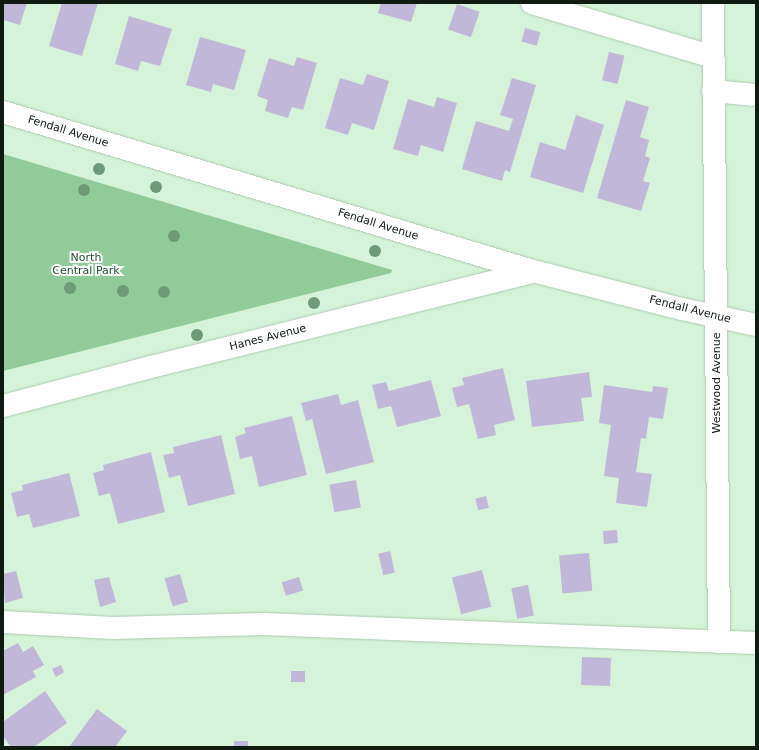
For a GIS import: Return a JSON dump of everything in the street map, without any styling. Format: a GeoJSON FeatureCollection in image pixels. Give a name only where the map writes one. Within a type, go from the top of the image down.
{"type":"FeatureCollection","features":[{"type":"Feature","properties":{"kind":"street"},"geometry":{"type":"LineString","coordinates":[[532,3],[713,57]]}},
{"type":"Feature","properties":{"kind":"street","name":"Westwood Avenue"},"geometry":{"type":"LineString","coordinates":[[713,3],[719,642]]}},
{"type":"Feature","properties":{"kind":"street"},"geometry":{"type":"LineString","coordinates":[[713,91],[756,95]]}},
{"type":"Feature","properties":{"kind":"street","name":"Fendall Avenue"},"geometry":{"type":"LineString","coordinates":[[3,112],[533,272],[717,317],[756,325]]}},
{"type":"Feature","properties":{"kind":"street","name":"Hanes Avenue"},"geometry":{"type":"LineString","coordinates":[[3,406],[151,367],[533,272]]}},
{"type":"Feature","properties":{"kind":"street"},"geometry":{"type":"LineString","coordinates":[[3,622],[112,628],[263,624],[756,643]]}},
{"type":"Feature","properties":{"kind":"green space","name":"North Central Park"},"geometry":{"type":"Polygon","coordinates":[[[3,154],[392,270],[391,273],[3,371],[3,154]]]}},
{"type":"Feature","properties":{"kind":"building"},"geometry":{"type":"Polygon","coordinates":[[[3,3],[27,3],[20,25],[3,20],[3,3]]]}},
{"type":"Feature","properties":{"kind":"building"},"geometry":{"type":"Polygon","coordinates":[[[62,3],[98,3],[82,56],[49,46],[62,3]]]}},
{"type":"Feature","properties":{"kind":"building"},"geometry":{"type":"Polygon","coordinates":[[[381,3],[417,3],[411,22],[378,13],[381,3]]]}},
{"type":"Feature","properties":{"kind":"building"},"geometry":{"type":"Polygon","coordinates":[[[457,4],[480,12],[471,37],[448,30],[457,4]]]}},
{"type":"Feature","properties":{"kind":"building"},"geometry":{"type":"Polygon","coordinates":[[[129,16],[172,29],[160,66],[141,61],[138,71],[115,64],[129,16]]]}},
{"type":"Feature","properties":{"kind":"building"},"geometry":{"type":"Polygon","coordinates":[[[525,28],[540,32],[537,46],[521,42],[525,28]]]}},
{"type":"Feature","properties":{"kind":"building"},"geometry":{"type":"Polygon","coordinates":[[[200,37],[246,50],[234,90],[213,84],[211,92],[186,85],[200,37]]]}},
{"type":"Feature","properties":{"kind":"building"},"geometry":{"type":"Polygon","coordinates":[[[609,52],[625,56],[618,84],[602,80],[609,52]]]}},
{"type":"Feature","properties":{"kind":"building"},"geometry":{"type":"Polygon","coordinates":[[[297,57],[317,63],[303,110],[292,107],[288,118],[265,111],[268,100],[257,96],[269,58],[294,66],[297,57]]]}},
{"type":"Feature","properties":{"kind":"building"},"geometry":{"type":"Polygon","coordinates":[[[367,74],[389,81],[374,130],[352,123],[348,135],[325,128],[340,78],[363,85],[367,74]]]}},
{"type":"Feature","properties":{"kind":"building"},"geometry":{"type":"Polygon","coordinates":[[[512,78],[536,85],[510,172],[505,170],[502,181],[462,169],[476,121],[509,131],[513,119],[500,115],[512,78]]]}},
{"type":"Feature","properties":{"kind":"building"},"geometry":{"type":"Polygon","coordinates":[[[437,97],[457,103],[443,152],[421,145],[418,156],[393,149],[408,99],[434,107],[437,97]]]}},
{"type":"Feature","properties":{"kind":"building"},"geometry":{"type":"Polygon","coordinates":[[[626,100],[649,107],[640,137],[649,140],[645,156],[650,158],[643,181],[650,183],[641,211],[597,198],[626,100]]]}},
{"type":"Feature","properties":{"kind":"building"},"geometry":{"type":"Polygon","coordinates":[[[576,115],[604,125],[583,193],[530,177],[540,142],[565,150],[576,115]]]}},
{"type":"Feature","properties":{"kind":"building"},"geometry":{"type":"Polygon","coordinates":[[[503,368],[515,420],[494,425],[496,435],[478,439],[469,404],[457,407],[452,388],[464,385],[462,378],[503,368]]]}},
{"type":"Feature","properties":{"kind":"building"},"geometry":{"type":"Polygon","coordinates":[[[589,372],[592,397],[581,398],[584,421],[532,427],[526,381],[589,372]]]}},
{"type":"Feature","properties":{"kind":"building"},"geometry":{"type":"Polygon","coordinates":[[[431,380],[441,416],[397,427],[391,406],[378,409],[372,385],[386,382],[389,391],[431,380]]]}},
{"type":"Feature","properties":{"kind":"building"},"geometry":{"type":"Polygon","coordinates":[[[604,385],[652,392],[653,386],[668,388],[663,419],[649,417],[646,439],[641,438],[636,472],[652,474],[647,507],[616,503],[619,478],[604,476],[611,425],[599,423],[604,385]]]}},
{"type":"Feature","properties":{"kind":"building"},"geometry":{"type":"Polygon","coordinates":[[[338,394],[341,405],[358,400],[374,462],[326,474],[312,419],[306,421],[301,403],[338,394]]]}},
{"type":"Feature","properties":{"kind":"building"},"geometry":{"type":"Polygon","coordinates":[[[292,416],[307,475],[259,487],[252,456],[240,459],[235,437],[246,433],[244,428],[292,416]]]}},
{"type":"Feature","properties":{"kind":"building"},"geometry":{"type":"Polygon","coordinates":[[[221,435],[235,494],[188,506],[180,475],[169,478],[163,455],[174,453],[173,447],[221,435]]]}},
{"type":"Feature","properties":{"kind":"building"},"geometry":{"type":"Polygon","coordinates":[[[151,452],[165,512],[118,524],[110,493],[99,496],[93,473],[104,470],[103,465],[151,452]]]}},
{"type":"Feature","properties":{"kind":"building"},"geometry":{"type":"Polygon","coordinates":[[[69,473],[80,516],[33,528],[29,514],[17,517],[11,493],[23,490],[22,485],[69,473]]]}},
{"type":"Feature","properties":{"kind":"building"},"geometry":{"type":"Polygon","coordinates":[[[356,480],[361,508],[334,512],[329,485],[356,480]]]}},
{"type":"Feature","properties":{"kind":"building"},"geometry":{"type":"Polygon","coordinates":[[[486,496],[489,508],[478,510],[475,499],[486,496]]]}},
{"type":"Feature","properties":{"kind":"building"},"geometry":{"type":"Polygon","coordinates":[[[617,530],[618,543],[604,544],[603,531],[617,530]]]}},
{"type":"Feature","properties":{"kind":"building"},"geometry":{"type":"Polygon","coordinates":[[[390,551],[395,572],[383,575],[378,554],[390,551]]]}},
{"type":"Feature","properties":{"kind":"building"},"geometry":{"type":"Polygon","coordinates":[[[589,553],[592,591],[562,593],[559,556],[589,553]]]}},
{"type":"Feature","properties":{"kind":"building"},"geometry":{"type":"Polygon","coordinates":[[[482,570],[491,607],[461,614],[452,577],[482,570]]]}},
{"type":"Feature","properties":{"kind":"building"},"geometry":{"type":"Polygon","coordinates":[[[16,571],[23,598],[5,603],[3,574],[16,571]]]}},
{"type":"Feature","properties":{"kind":"building"},"geometry":{"type":"Polygon","coordinates":[[[180,574],[188,602],[173,606],[165,578],[180,574]]]}},
{"type":"Feature","properties":{"kind":"building"},"geometry":{"type":"Polygon","coordinates":[[[109,577],[116,602],[100,607],[94,580],[109,577]]]}},
{"type":"Feature","properties":{"kind":"building"},"geometry":{"type":"Polygon","coordinates":[[[299,577],[303,590],[286,596],[282,582],[299,577]]]}},
{"type":"Feature","properties":{"kind":"building"},"geometry":{"type":"Polygon","coordinates":[[[528,585],[534,615],[517,619],[511,588],[528,585]]]}},
{"type":"Feature","properties":{"kind":"building"},"geometry":{"type":"Polygon","coordinates":[[[18,643],[23,652],[33,646],[44,665],[33,671],[36,677],[3,695],[3,651],[18,643]]]}},
{"type":"Feature","properties":{"kind":"building"},"geometry":{"type":"Polygon","coordinates":[[[582,657],[611,658],[610,686],[581,685],[582,657]]]}},
{"type":"Feature","properties":{"kind":"building"},"geometry":{"type":"Polygon","coordinates":[[[61,665],[64,672],[56,677],[52,669],[61,665]]]}},
{"type":"Feature","properties":{"kind":"building"},"geometry":{"type":"Polygon","coordinates":[[[291,671],[305,671],[305,682],[291,682],[291,671]]]}},
{"type":"Feature","properties":{"kind":"building"},"geometry":{"type":"Polygon","coordinates":[[[45,691],[67,723],[34,747],[11,747],[3,736],[3,722],[45,691]]]}},
{"type":"Feature","properties":{"kind":"building"},"geometry":{"type":"Polygon","coordinates":[[[97,709],[127,731],[115,747],[69,747],[97,709]]]}},
{"type":"Feature","properties":{"kind":"building"},"geometry":{"type":"Polygon","coordinates":[[[234,741],[248,741],[248,747],[234,747],[234,741]]]}}]}
